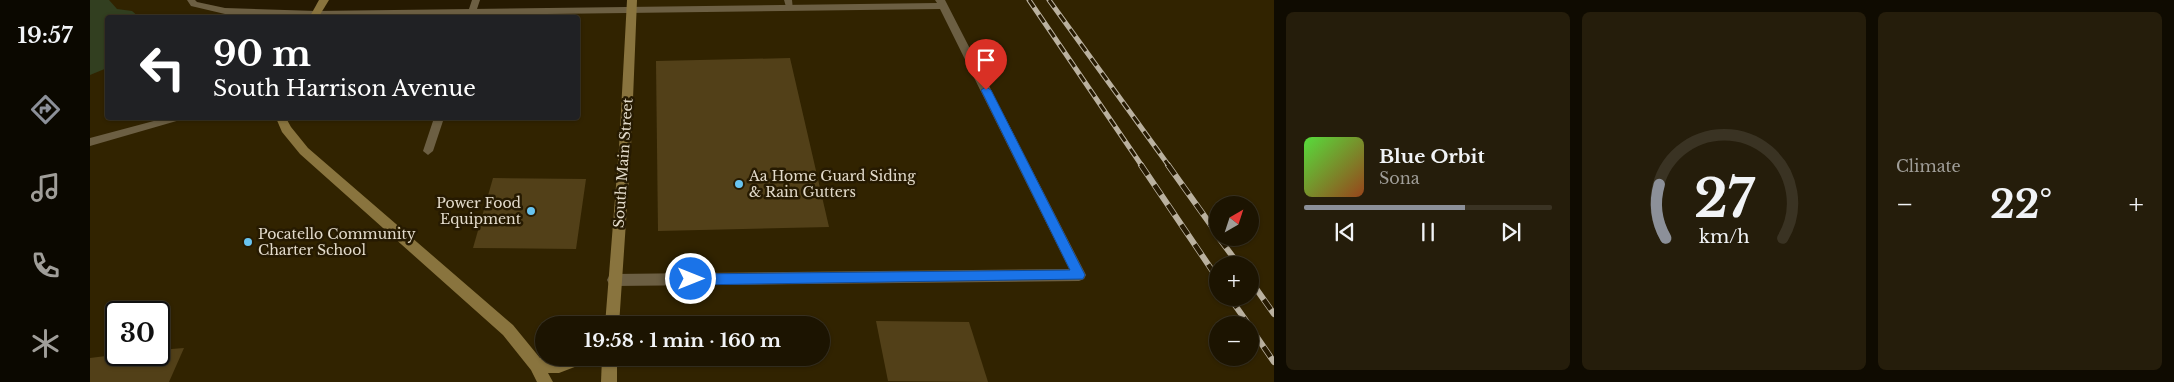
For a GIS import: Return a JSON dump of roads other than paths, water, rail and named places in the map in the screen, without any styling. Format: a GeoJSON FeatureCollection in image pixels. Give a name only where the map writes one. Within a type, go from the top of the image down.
{"type":"FeatureCollection","features":[{"type":"Feature","properties":{"kind":"main road"},"geometry":{"type":"LineString","coordinates":[[315,15],[324,0]]}},
{"type":"Feature","properties":{"kind":"main road","name":"South Main Street"},"geometry":{"type":"LineString","coordinates":[[612,316],[625,148],[631,5]]}},
{"type":"Feature","properties":{"kind":"main road"},"geometry":{"type":"LineString","coordinates":[[282,120],[286,129],[304,151],[508,330],[535,364]]}},
{"type":"Feature","properties":{"kind":"main road"},"geometry":{"type":"LineString","coordinates":[[537,366],[545,382]]}},
{"type":"Feature","properties":{"kind":"main road"},"geometry":{"type":"LineString","coordinates":[[609,382],[610,366]]}},
{"type":"Feature","properties":{"kind":"street"},"geometry":{"type":"LineString","coordinates":[[471,15],[631,5],[942,3],[1079,275],[614,280]]}},
{"type":"Feature","properties":{"kind":"lane"},"geometry":{"type":"LineString","coordinates":[[191,0],[194,4],[225,10],[299,15]]}},
{"type":"Feature","properties":{"kind":"lane"},"geometry":{"type":"LineString","coordinates":[[471,15],[476,0]]}},
{"type":"Feature","properties":{"kind":"lane"},"geometry":{"type":"LineString","coordinates":[[90,142],[169,120]]}},
{"type":"Feature","properties":{"kind":"lane"},"geometry":{"type":"LineString","coordinates":[[428,151],[438,120]]}},
{"type":"Feature","properties":{"kind":"railway"},"geometry":{"type":"LineString","coordinates":[[1029,0],[1142,166]]}},
{"type":"Feature","properties":{"kind":"railway"},"geometry":{"type":"LineString","coordinates":[[1049,0],[1169,166]]}},
{"type":"Feature","properties":{"kind":"railway"},"geometry":{"type":"LineString","coordinates":[[1141,165],[1209,266]]}},
{"type":"Feature","properties":{"kind":"railway"},"geometry":{"type":"LineString","coordinates":[[1168,165],[1209,222]]}},
{"type":"Feature","properties":{"kind":"railway"},"geometry":{"type":"LineString","coordinates":[[1225,246],[1232,256]]}},
{"type":"Feature","properties":{"kind":"railway"},"geometry":{"type":"LineString","coordinates":[[1259,293],[1274,314]]}},
{"type":"Feature","properties":{"kind":"railway"},"geometry":{"type":"LineString","coordinates":[[1236,306],[1243,316]]}},
{"type":"Feature","properties":{"kind":"railway"},"geometry":{"type":"LineString","coordinates":[[1259,340],[1274,362]]}},
{"type":"Feature","properties":{"kind":"place","name":"Aa Home Guard Siding & Rain Gutters"},"geometry":{"type":"Point","coordinates":[739,184]}},
{"type":"Feature","properties":{"kind":"place","name":"Power Food Equipment"},"geometry":{"type":"Point","coordinates":[531,211]}},
{"type":"Feature","properties":{"kind":"place","name":"Pocatello Community Charter School"},"geometry":{"type":"Point","coordinates":[248,242]}}]}
